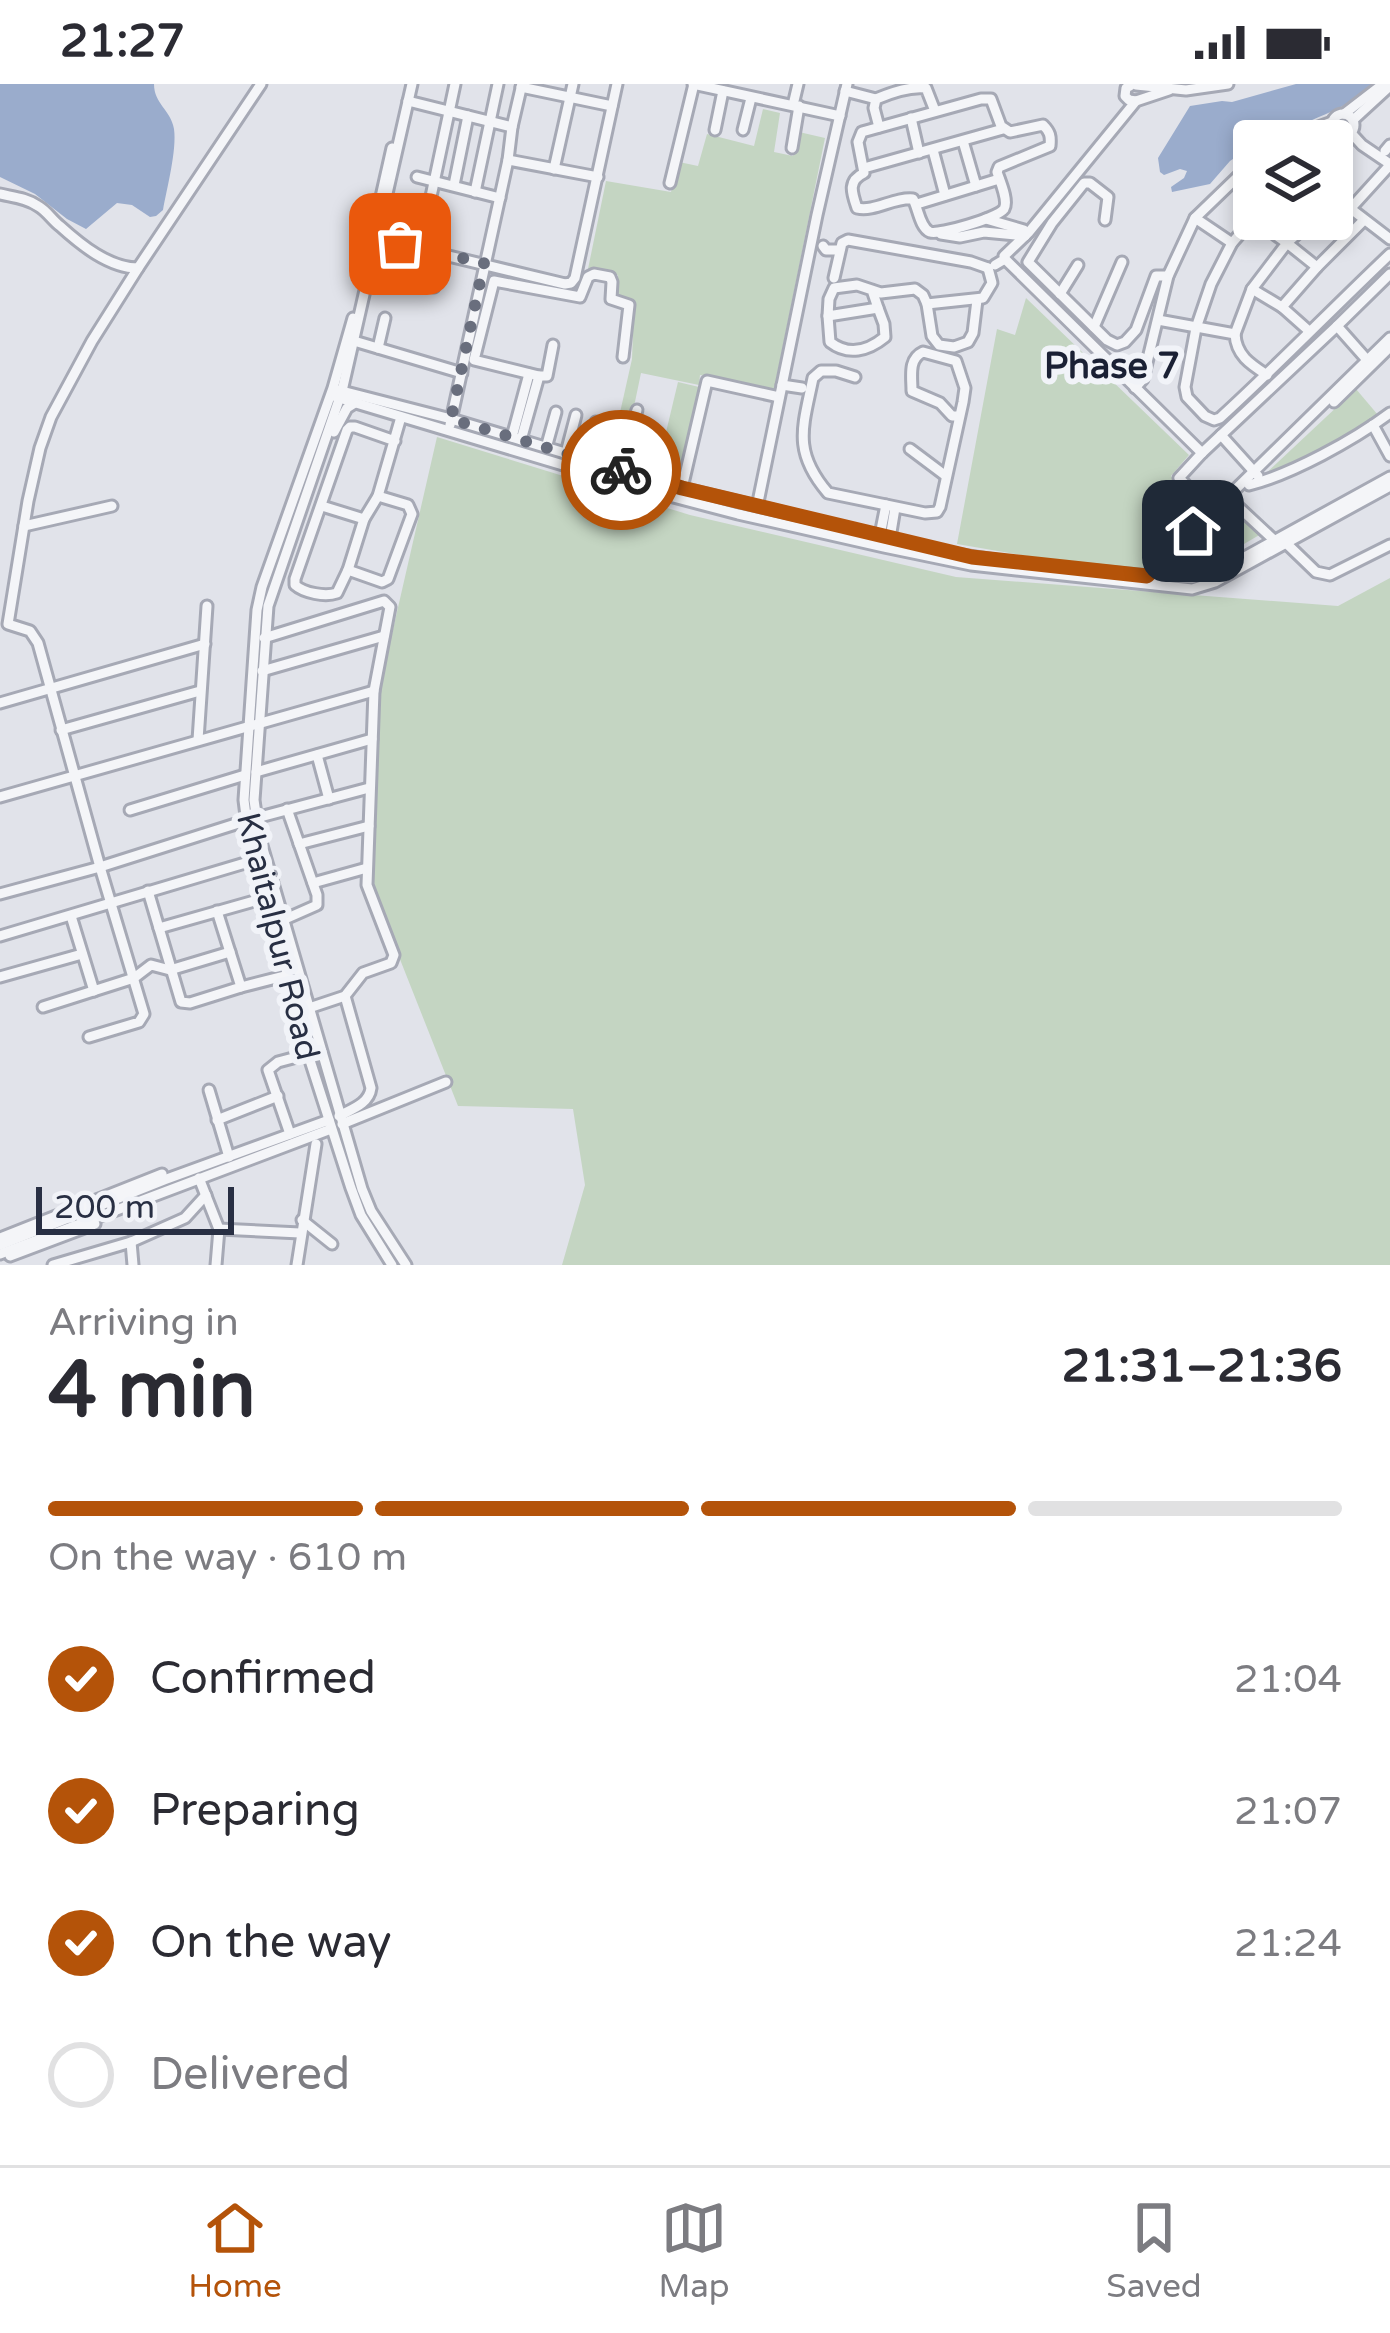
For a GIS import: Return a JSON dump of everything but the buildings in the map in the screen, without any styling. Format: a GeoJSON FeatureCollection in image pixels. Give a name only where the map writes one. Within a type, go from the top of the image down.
{"type":"FeatureCollection","features":[{"type":"Feature","properties":{"kind":"street"},"geometry":{"type":"LineString","coordinates":[[89,1036],[139,1022],[145,1014],[34,637],[23,627],[4,624],[40,448],[51,417],[138,268],[262,84]]}},
{"type":"Feature","properties":{"kind":"street"},"geometry":{"type":"LineString","coordinates":[[336,393],[354,341],[409,84]]}},
{"type":"Feature","properties":{"kind":"street"},"geometry":{"type":"LineString","coordinates":[[336,393],[409,84]]}},
{"type":"Feature","properties":{"kind":"street"},"geometry":{"type":"LineString","coordinates":[[419,248],[455,84]]}},
{"type":"Feature","properties":{"kind":"street"},"geometry":{"type":"LineString","coordinates":[[475,192],[498,84]]}},
{"type":"Feature","properties":{"kind":"street"},"geometry":{"type":"LineString","coordinates":[[554,169],[573,84]]}},
{"type":"Feature","properties":{"kind":"street"},"geometry":{"type":"LineString","coordinates":[[378,239],[565,284],[575,278],[616,84]]}},
{"type":"Feature","properties":{"kind":"street"},"geometry":{"type":"LineString","coordinates":[[670,183],[693,84],[840,116]]}},
{"type":"Feature","properties":{"kind":"street"},"geometry":{"type":"LineString","coordinates":[[743,130],[758,84]]}},
{"type":"Feature","properties":{"kind":"street"},"geometry":{"type":"LineString","coordinates":[[792,148],[798,84]]}},
{"type":"Feature","properties":{"kind":"street"},"geometry":{"type":"LineString","coordinates":[[927,304],[986,295],[996,263],[1027,234],[1120,117],[1129,91],[1228,84]]}},
{"type":"Feature","properties":{"kind":"street"},"geometry":{"type":"LineString","coordinates":[[450,425],[521,85],[612,106]]}},
{"type":"Feature","properties":{"kind":"street"},"geometry":{"type":"LineString","coordinates":[[1351,120],[1386,85]]}},
{"type":"Feature","properties":{"kind":"street"},"geometry":{"type":"LineString","coordinates":[[757,507],[817,245],[846,87],[876,99],[926,88],[935,111]]}},
{"type":"Feature","properties":{"kind":"street"},"geometry":{"type":"LineString","coordinates":[[715,130],[726,89]]}},
{"type":"Feature","properties":{"kind":"street"},"geometry":{"type":"LineString","coordinates":[[431,106],[435,90]]}},
{"type":"Feature","properties":{"kind":"street"},"geometry":{"type":"LineString","coordinates":[[936,233],[986,219],[1005,208],[997,172],[1003,164],[1050,146],[1049,131],[1042,125],[1010,132],[1001,126],[991,100],[981,98],[859,136],[864,173],[852,185],[857,208],[908,198],[916,204],[927,231],[936,233],[961,237],[984,232],[1027,234]]}},
{"type":"Feature","properties":{"kind":"street"},"geometry":{"type":"LineString","coordinates":[[876,99],[879,127]]}},
{"type":"Feature","properties":{"kind":"street"},"geometry":{"type":"LineString","coordinates":[[408,101],[512,127]]}},
{"type":"Feature","properties":{"kind":"street"},"geometry":{"type":"LineString","coordinates":[[454,185],[468,116]]}},
{"type":"Feature","properties":{"kind":"street"},"geometry":{"type":"LineString","coordinates":[[911,118],[919,154]]}},
{"type":"Feature","properties":{"kind":"street"},"geometry":{"type":"LineString","coordinates":[[864,168],[1004,128]]}},
{"type":"Feature","properties":{"kind":"street"},"geometry":{"type":"LineString","coordinates":[[1353,130],[1361,145],[1390,165],[1353,206]]}},
{"type":"Feature","properties":{"kind":"street"},"geometry":{"type":"LineString","coordinates":[[963,141],[976,186]]}},
{"type":"Feature","properties":{"kind":"street"},"geometry":{"type":"LineString","coordinates":[[933,150],[945,195]]}},
{"type":"Feature","properties":{"kind":"street"},"geometry":{"type":"LineString","coordinates":[[457,153],[480,158]]}},
{"type":"Feature","properties":{"kind":"street"},"geometry":{"type":"LineString","coordinates":[[508,160],[598,177]]}},
{"type":"Feature","properties":{"kind":"street"},"geometry":{"type":"LineString","coordinates":[[417,177],[500,198]]}},
{"type":"Feature","properties":{"kind":"street"},"geometry":{"type":"LineString","coordinates":[[916,204],[999,179]]}},
{"type":"Feature","properties":{"kind":"street"},"geometry":{"type":"LineString","coordinates":[[1137,390],[1168,276],[1195,218],[1233,181]]}},
{"type":"Feature","properties":{"kind":"street"},"geometry":{"type":"LineString","coordinates":[[1105,220],[1108,197],[1084,183],[1028,262],[1107,340],[1117,345],[1125,342],[1136,330],[1156,276],[1168,276]]}},
{"type":"Feature","properties":{"kind":"street"},"geometry":{"type":"LineString","coordinates":[[0,194],[42,208],[112,264],[138,268]]}},
{"type":"Feature","properties":{"kind":"street"},"geometry":{"type":"LineString","coordinates":[[407,208],[426,212]]}},
{"type":"Feature","properties":{"kind":"street"},"geometry":{"type":"LineString","coordinates":[[1353,210],[1390,239]]}},
{"type":"Feature","properties":{"kind":"street"},"geometry":{"type":"LineString","coordinates":[[1195,218],[1232,243]]}},
{"type":"Feature","properties":{"kind":"street"},"geometry":{"type":"LineString","coordinates":[[986,219],[1027,234]]}},
{"type":"Feature","properties":{"kind":"street"},"geometry":{"type":"LineString","coordinates":[[1317,267],[1253,219],[1232,243],[1196,328],[1185,387],[1187,398],[1205,416],[1220,418],[1390,254]]}},
{"type":"Feature","properties":{"kind":"street"},"geometry":{"type":"LineString","coordinates":[[1282,308],[1364,220]]}},
{"type":"Feature","properties":{"kind":"street"},"geometry":{"type":"LineString","coordinates":[[984,232],[998,224]]}},
{"type":"Feature","properties":{"kind":"street"},"geometry":{"type":"LineString","coordinates":[[835,278],[839,250],[848,240],[996,263],[1202,453]]}},
{"type":"Feature","properties":{"kind":"street"},"geometry":{"type":"LineString","coordinates":[[1267,375],[1247,362],[1235,346],[1235,334],[1252,289],[1290,240]]}},
{"type":"Feature","properties":{"kind":"street"},"geometry":{"type":"LineString","coordinates":[[393,278],[400,244]]}},
{"type":"Feature","properties":{"kind":"street"},"geometry":{"type":"LineString","coordinates":[[817,245],[839,250]]}},
{"type":"Feature","properties":{"kind":"street"},"geometry":{"type":"LineString","coordinates":[[434,287],[443,253]]}},
{"type":"Feature","properties":{"kind":"street"},"geometry":{"type":"LineString","coordinates":[[1094,327],[1121,262]]}},
{"type":"Feature","properties":{"kind":"street"},"geometry":{"type":"LineString","coordinates":[[996,263],[996,283]]}},
{"type":"Feature","properties":{"kind":"street"},"geometry":{"type":"LineString","coordinates":[[1060,293],[1078,266]]}},
{"type":"Feature","properties":{"kind":"street"},"geometry":{"type":"LineString","coordinates":[[554,345],[547,376],[474,360],[494,281],[580,297],[588,278],[594,274],[610,277],[611,299],[629,305],[623,357]]}},
{"type":"Feature","properties":{"kind":"street"},"geometry":{"type":"LineString","coordinates":[[1213,512],[1179,478],[1390,274]]}},
{"type":"Feature","properties":{"kind":"street"},"geometry":{"type":"LineString","coordinates":[[872,290],[885,337],[872,346],[848,351],[830,342],[829,299],[834,288],[857,285],[872,290],[881,293],[915,289],[927,304],[932,337],[939,345],[954,347],[968,342],[973,332],[976,300]]}},
{"type":"Feature","properties":{"kind":"street"},"geometry":{"type":"LineString","coordinates":[[1252,289],[1309,331]]}},
{"type":"Feature","properties":{"kind":"street"},"geometry":{"type":"LineString","coordinates":[[828,316],[878,308]]}},
{"type":"Feature","properties":{"kind":"street"},"geometry":{"type":"LineString","coordinates":[[378,348],[385,318]]}},
{"type":"Feature","properties":{"kind":"street"},"geometry":{"type":"LineString","coordinates":[[1158,320],[1235,334]]}},
{"type":"Feature","properties":{"kind":"street"},"geometry":{"type":"LineString","coordinates":[[1337,326],[1369,363]]}},
{"type":"Feature","properties":{"kind":"street"},"geometry":{"type":"LineString","coordinates":[[1150,580],[1390,338]]}},
{"type":"Feature","properties":{"kind":"street"},"geometry":{"type":"LineString","coordinates":[[354,341],[462,373]]}},
{"type":"Feature","properties":{"kind":"street"},"geometry":{"type":"LineString","coordinates":[[1369,363],[1390,347]]}},
{"type":"Feature","properties":{"kind":"street"},"geometry":{"type":"LineString","coordinates":[[855,377],[836,371],[817,373],[813,378],[802,435],[806,462],[828,493],[892,508],[937,512],[946,476],[959,416],[965,388],[956,361],[923,352],[916,356],[912,391],[959,416]]}},
{"type":"Feature","properties":{"kind":"street"},"geometry":{"type":"LineString","coordinates":[[517,439],[534,375]]}},
{"type":"Feature","properties":{"kind":"street"},"geometry":{"type":"LineString","coordinates":[[682,488],[707,381],[781,391],[802,388]]}},
{"type":"Feature","properties":{"kind":"street"},"geometry":{"type":"LineString","coordinates":[[336,393],[401,417],[517,439],[682,488],[948,556]]}},
{"type":"Feature","properties":{"kind":"street"},"geometry":{"type":"LineString","coordinates":[[336,393],[738,514],[948,556],[1150,580],[1205,577],[1390,486]]}},
{"type":"Feature","properties":{"kind":"street","name":"Khaitalpur Road"},"geometry":{"type":"LineString","coordinates":[[254,723],[274,585],[326,440],[336,393]]}},
{"type":"Feature","properties":{"kind":"street","name":"Khaitalpur Road"},"geometry":{"type":"LineString","coordinates":[[336,393],[256,610],[250,819],[265,898],[303,1010],[308,1054],[371,1211],[406,1265]]}},
{"type":"Feature","properties":{"kind":"street"},"geometry":{"type":"LineString","coordinates":[[326,440],[355,403]]}},
{"type":"Feature","properties":{"kind":"street"},"geometry":{"type":"LineString","coordinates":[[615,469],[628,423],[633,424],[637,410]]}},
{"type":"Feature","properties":{"kind":"street"},"geometry":{"type":"LineString","coordinates":[[546,448],[556,412]]}},
{"type":"Feature","properties":{"kind":"street"},"geometry":{"type":"LineString","coordinates":[[1249,485],[1276,478],[1390,413]]}},
{"type":"Feature","properties":{"kind":"street"},"geometry":{"type":"LineString","coordinates":[[566,453],[576,415]]}},
{"type":"Feature","properties":{"kind":"street"},"geometry":{"type":"LineString","coordinates":[[395,442],[350,427],[295,585],[298,589],[337,592],[364,519],[378,496],[395,442],[401,417]]}},
{"type":"Feature","properties":{"kind":"street"},"geometry":{"type":"LineString","coordinates":[[587,460],[596,422]]}},
{"type":"Feature","properties":{"kind":"street"},"geometry":{"type":"LineString","coordinates":[[1373,425],[1390,456]]}},
{"type":"Feature","properties":{"kind":"street"},"geometry":{"type":"LineString","coordinates":[[1221,435],[1256,474]]}},
{"type":"Feature","properties":{"kind":"street"},"geometry":{"type":"LineString","coordinates":[[910,449],[946,476]]}},
{"type":"Feature","properties":{"kind":"street"},"geometry":{"type":"LineString","coordinates":[[1150,580],[1256,474]]}},
{"type":"Feature","properties":{"kind":"street"},"geometry":{"type":"LineString","coordinates":[[1280,542],[1390,477]]}},
{"type":"Feature","properties":{"kind":"street"},"geometry":{"type":"LineString","coordinates":[[347,570],[382,583],[388,579],[412,514],[407,505],[378,496]]}},
{"type":"Feature","properties":{"kind":"street"},"geometry":{"type":"LineString","coordinates":[[820,497],[862,506],[868,502]]}},
{"type":"Feature","properties":{"kind":"street"},"geometry":{"type":"LineString","coordinates":[[1232,502],[1316,572],[1330,575],[1390,545]]}},
{"type":"Feature","properties":{"kind":"street"},"geometry":{"type":"LineString","coordinates":[[24,526],[112,506]]}},
{"type":"Feature","properties":{"kind":"street"},"geometry":{"type":"LineString","coordinates":[[322,506],[364,519]]}},
{"type":"Feature","properties":{"kind":"street"},"geometry":{"type":"LineString","coordinates":[[885,537],[892,508]]}},
{"type":"Feature","properties":{"kind":"street"},"geometry":{"type":"LineString","coordinates":[[264,638],[384,601],[390,607],[374,691],[367,885],[394,955],[391,962],[363,973],[345,996],[303,1010]]}},
{"type":"Feature","properties":{"kind":"street"},"geometry":{"type":"LineString","coordinates":[[198,740],[207,606]]}},
{"type":"Feature","properties":{"kind":"street"},"geometry":{"type":"LineString","coordinates":[[262,671],[384,636]]}},
{"type":"Feature","properties":{"kind":"street"},"geometry":{"type":"LineString","coordinates":[[0,703],[205,644]]}},
{"type":"Feature","properties":{"kind":"street"},"geometry":{"type":"LineString","coordinates":[[61,730],[200,691]]}},
{"type":"Feature","properties":{"kind":"street"},"geometry":{"type":"LineString","coordinates":[[0,797],[374,691]]}},
{"type":"Feature","properties":{"kind":"street"},"geometry":{"type":"LineString","coordinates":[[130,810],[372,739]]}},
{"type":"Feature","properties":{"kind":"street"},"geometry":{"type":"LineString","coordinates":[[317,755],[328,799]]}},
{"type":"Feature","properties":{"kind":"street"},"geometry":{"type":"LineString","coordinates":[[0,894],[370,788]]}},
{"type":"Feature","properties":{"kind":"street"},"geometry":{"type":"LineString","coordinates":[[283,920],[317,905],[287,809]]}},
{"type":"Feature","properties":{"kind":"street","name":"Khaitalpur Road"},"geometry":{"type":"LineString","coordinates":[[250,819],[283,920],[338,1149],[361,1215],[392,1265]]}},
{"type":"Feature","properties":{"kind":"street"},"geometry":{"type":"LineString","coordinates":[[299,844],[369,826]]}},
{"type":"Feature","properties":{"kind":"street"},"geometry":{"type":"LineString","coordinates":[[0,937],[255,860]]}},
{"type":"Feature","properties":{"kind":"street"},"geometry":{"type":"LineString","coordinates":[[313,884],[367,868]]}},
{"type":"Feature","properties":{"kind":"street"},"geometry":{"type":"LineString","coordinates":[[148,891],[178,998],[185,1003],[288,975]]}},
{"type":"Feature","properties":{"kind":"street"},"geometry":{"type":"LineString","coordinates":[[159,928],[265,898]]}},
{"type":"Feature","properties":{"kind":"street"},"geometry":{"type":"LineString","coordinates":[[218,911],[241,987]]}},
{"type":"Feature","properties":{"kind":"street"},"geometry":{"type":"LineString","coordinates":[[70,916],[94,991]]}},
{"type":"Feature","properties":{"kind":"street"},"geometry":{"type":"LineString","coordinates":[[43,1006],[134,979],[151,965],[170,970],[230,952]]}},
{"type":"Feature","properties":{"kind":"street"},"geometry":{"type":"LineString","coordinates":[[0,977],[82,954]]}},
{"type":"Feature","properties":{"kind":"street"},"geometry":{"type":"LineString","coordinates":[[335,1122],[364,1102],[371,1088],[345,996]]}},
{"type":"Feature","properties":{"kind":"street"},"geometry":{"type":"LineString","coordinates":[[294,1137],[268,1075],[271,1066],[308,1054]]}},
{"type":"Feature","properties":{"kind":"street"},"geometry":{"type":"LineString","coordinates":[[0,1249],[446,1082]]}},
{"type":"Feature","properties":{"kind":"street"},"geometry":{"type":"LineString","coordinates":[[209,1090],[229,1156]]}},
{"type":"Feature","properties":{"kind":"street"},"geometry":{"type":"LineString","coordinates":[[217,1120],[278,1096]]}},
{"type":"Feature","properties":{"kind":"street"},"geometry":{"type":"LineString","coordinates":[[0,1249],[229,1156],[294,1137],[338,1149]]}},
{"type":"Feature","properties":{"kind":"street"},"geometry":{"type":"LineString","coordinates":[[297,1265],[316,1144]]}},
{"type":"Feature","properties":{"kind":"street"},"geometry":{"type":"LineString","coordinates":[[0,1249],[147,1180],[182,1174]]}},
{"type":"Feature","properties":{"kind":"street"},"geometry":{"type":"LineString","coordinates":[[199,1178],[219,1229],[215,1265]]}},
{"type":"Feature","properties":{"kind":"street"},"geometry":{"type":"LineString","coordinates":[[0,1249],[51,1242],[199,1178]]}},
{"type":"Feature","properties":{"kind":"street"},"geometry":{"type":"LineString","coordinates":[[51,1242],[53,1265],[131,1242],[184,1218],[206,1196]]}},
{"type":"Feature","properties":{"kind":"street"},"geometry":{"type":"LineString","coordinates":[[302,1220],[332,1244]]}},
{"type":"Feature","properties":{"kind":"street"},"geometry":{"type":"LineString","coordinates":[[219,1229],[300,1233]]}},
{"type":"Feature","properties":{"kind":"street"},"geometry":{"type":"LineString","coordinates":[[131,1242],[133,1265]]}},
{"type":"Feature","properties":{"kind":"green space"},"geometry":{"type":"Polygon","coordinates":[[[763,109],[780,113],[774,152],[793,156],[799,132],[825,138],[774,390],[700,375],[699,385],[641,373],[631,421],[624,429],[617,426],[632,359],[634,304],[617,298],[618,275],[588,269],[606,181],[671,192],[679,162],[698,166],[707,134],[754,146],[763,109]]]}},
{"type":"Feature","properties":{"kind":"green space"},"geometry":{"type":"Polygon","coordinates":[[[1026,298],[1189,455],[1171,476],[1203,512],[1144,570],[957,544],[997,329],[1015,335],[1026,298]]]}},
{"type":"Feature","properties":{"kind":"green space"},"geometry":{"type":"Polygon","coordinates":[[[678,382],[699,387],[678,479],[656,474],[678,382]]]}},
{"type":"Feature","properties":{"kind":"green space"},"geometry":{"type":"Polygon","coordinates":[[[1356,389],[1378,415],[1371,422],[1273,476],[1262,477],[1356,389]]]}},
{"type":"Feature","properties":{"kind":"green space"},"geometry":{"type":"Polygon","coordinates":[[[437,437],[690,515],[956,577],[1338,606],[1390,578],[1390,1265],[562,1265],[585,1185],[573,1109],[458,1106],[371,886],[378,695],[437,437]]]}},
{"type":"Feature","properties":{"kind":"green space"},"geometry":{"type":"Polygon","coordinates":[[[1231,509],[1261,534],[1198,571],[1182,558],[1231,509]]]}},
{"type":"Feature","properties":{"kind":"water"},"geometry":{"type":"Polygon","coordinates":[[[0,84],[154,84],[174,129],[163,210],[150,217],[132,205],[117,203],[86,229],[0,177],[0,84]]]}},
{"type":"Feature","properties":{"kind":"water"},"geometry":{"type":"Polygon","coordinates":[[[1296,84],[1377,84],[1311,120],[1233,120],[1233,159],[1210,184],[1172,192],[1171,187],[1187,171],[1164,175],[1158,158],[1190,106],[1232,102],[1296,84]]]}},
{"type":"Feature","properties":{"kind":"way so far"},"geometry":{"type":"LineString","coordinates":[[400,244],[484,263],[451,419],[621,470]]}},
{"type":"Feature","properties":{"kind":"district","name":"Phase 7"},"geometry":{"type":"Point","coordinates":[1112,365]}},
{"type":"Feature","properties":{"kind":"route"},"geometry":{"type":"LineString","coordinates":[[621,470],[950,553],[1014,563],[1147,576],[1193,531]]}}]}
